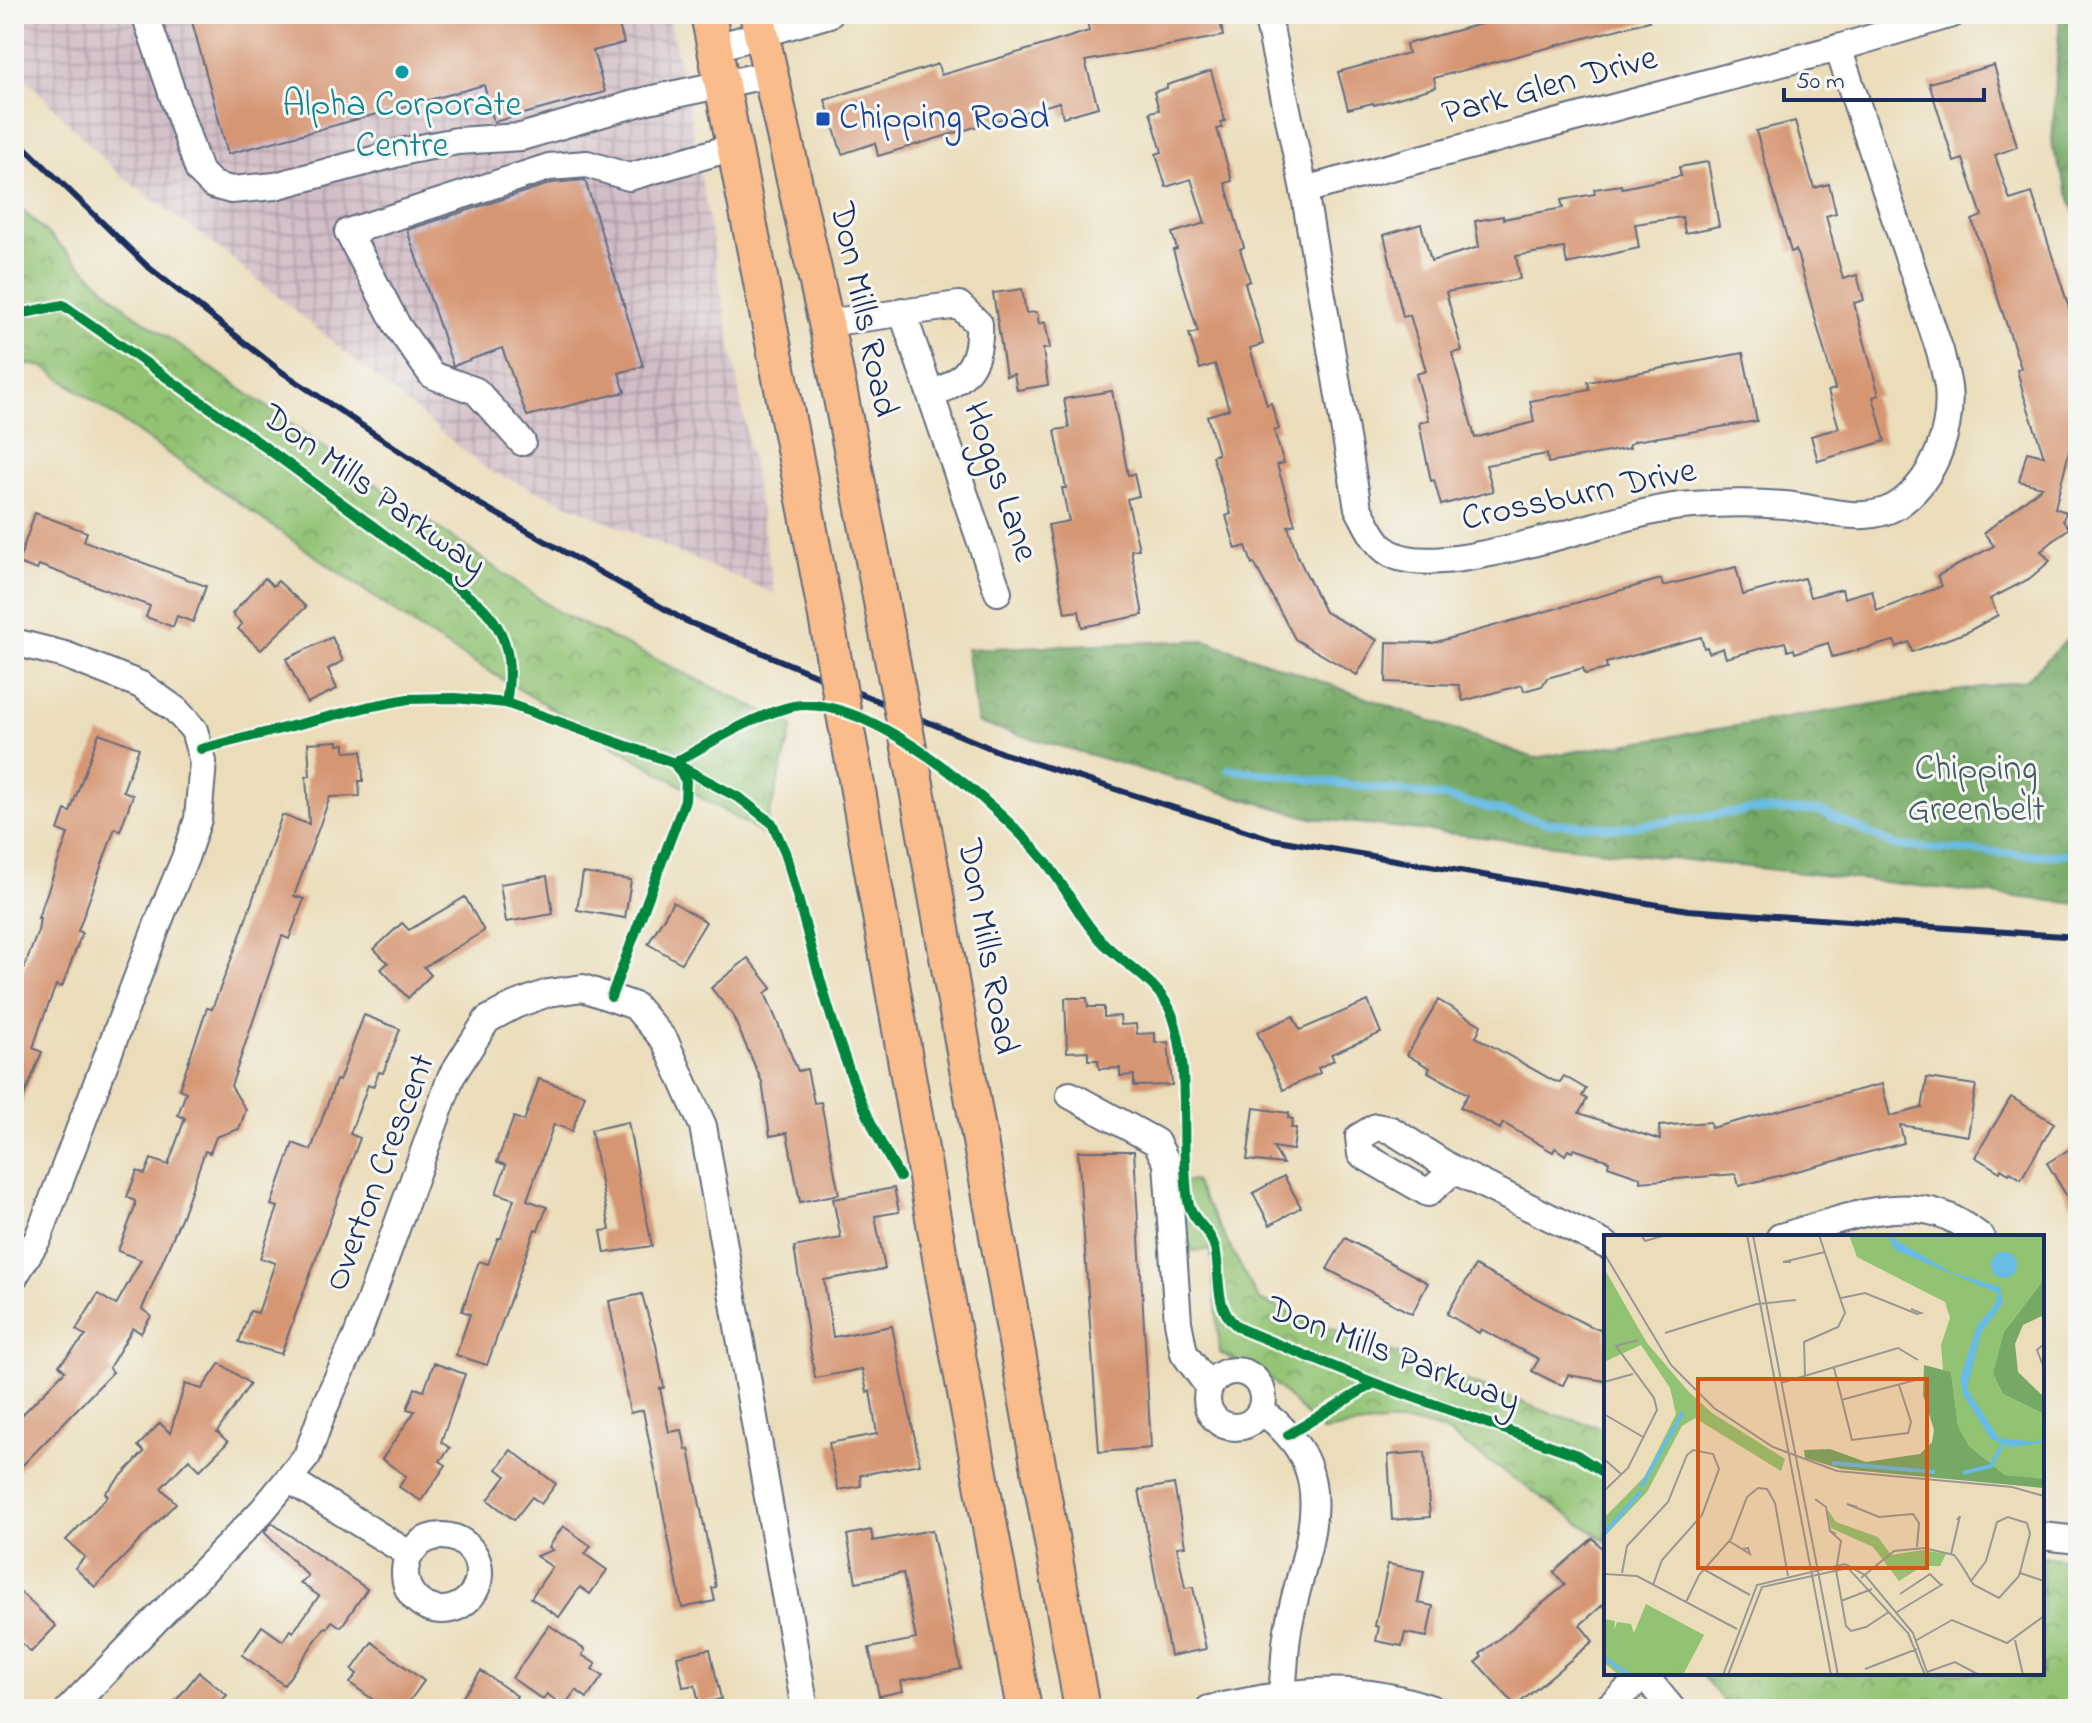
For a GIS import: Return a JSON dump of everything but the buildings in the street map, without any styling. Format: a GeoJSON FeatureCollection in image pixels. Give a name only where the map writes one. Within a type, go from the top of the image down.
{"type":"FeatureCollection","features":[{"type":"Feature","properties":{"kind":"main road"},"geometry":{"type":"LineString","coordinates":[[708,14],[809,525],[1024,1709]]}},
{"type":"Feature","properties":{"kind":"main road","name":"Don Mills Road"},"geometry":{"type":"LineString","coordinates":[[759,24],[826,323],[916,784],[1082,1709]]}},
{"type":"Feature","properties":{"kind":"street"},"geometry":{"type":"LineString","coordinates":[[145,14],[199,171],[213,185],[231,190],[275,186],[410,150],[457,141],[521,137],[648,100],[770,74]]}},
{"type":"Feature","properties":{"kind":"street"},"geometry":{"type":"LineString","coordinates":[[714,48],[759,24],[829,14]]}},
{"type":"Feature","properties":{"kind":"street","name":"Crossburn Drive"},"geometry":{"type":"LineString","coordinates":[[1267,14],[1304,190],[1356,500],[1370,529],[1389,553],[1433,562],[1462,559],[1635,514],[1708,503],[1784,505],[1844,514],[1885,511],[1901,503],[1917,487],[1938,456],[1947,416],[1948,387],[1940,351],[1838,48]]}},
{"type":"Feature","properties":{"kind":"street","name":"Park Glen Drive"},"geometry":{"type":"LineString","coordinates":[[1304,190],[1838,48],[1952,14]]}},
{"type":"Feature","properties":{"kind":"street"},"geometry":{"type":"LineString","coordinates":[[522,442],[476,391],[432,375],[398,327],[348,232],[549,167],[587,164],[629,177],[734,147]]}},
{"type":"Feature","properties":{"kind":"street","name":"Hoggs Lane"},"geometry":{"type":"LineString","coordinates":[[826,323],[959,305],[979,324],[980,346],[968,371],[951,386],[932,395]]}},
{"type":"Feature","properties":{"kind":"street","name":"Hoggs Lane"},"geometry":{"type":"LineString","coordinates":[[902,311],[998,592]]}},
{"type":"Feature","properties":{"kind":"street"},"geometry":{"type":"LineString","coordinates":[[14,642],[65,655],[141,685],[176,710],[194,730],[203,762],[198,819],[185,858],[38,1238],[14,1277]]}},
{"type":"Feature","properties":{"kind":"street","name":"Overton Crescent"},"geometry":{"type":"LineString","coordinates":[[69,1709],[290,1480],[307,1456],[324,1408],[357,1336],[451,1077],[487,1020],[548,993],[583,988],[635,1006],[665,1041],[703,1126],[805,1709]]}},
{"type":"Feature","properties":{"kind":"street"},"geometry":{"type":"LineString","coordinates":[[1070,1095],[1156,1142],[1167,1163],[1178,1322],[1184,1353],[1209,1387]]}},
{"type":"Feature","properties":{"kind":"street"},"geometry":{"type":"LineString","coordinates":[[1454,1170],[1604,1244]]}},
{"type":"Feature","properties":{"kind":"street"},"geometry":{"type":"LineString","coordinates":[[1787,1235],[1900,1208],[1938,1213],[1978,1235]]}},
{"type":"Feature","properties":{"kind":"street"},"geometry":{"type":"LineString","coordinates":[[1229,1372],[1248,1374],[1259,1384],[1263,1393],[1260,1413],[1246,1425],[1235,1428],[1221,1424],[1208,1409],[1209,1387],[1214,1380],[1229,1372]]}},
{"type":"Feature","properties":{"kind":"street"},"geometry":{"type":"LineString","coordinates":[[1260,1413],[1270,1416],[1299,1447],[1311,1472],[1315,1504],[1288,1628],[1281,1701]]}},
{"type":"Feature","properties":{"kind":"street"},"geometry":{"type":"LineString","coordinates":[[290,1480],[409,1554]]}},
{"type":"Feature","properties":{"kind":"street"},"geometry":{"type":"LineString","coordinates":[[2044,1536],[2078,1540]]}},
{"type":"Feature","properties":{"kind":"street"},"geometry":{"type":"LineString","coordinates":[[1606,1709],[1645,1675]]}},
{"type":"Feature","properties":{"kind":"street"},"geometry":{"type":"LineString","coordinates":[[1647,1675],[1672,1709]]}},
{"type":"Feature","properties":{"kind":"street"},"geometry":{"type":"LineString","coordinates":[[1209,1709],[1344,1691],[1366,1693],[1432,1709]]}},
{"type":"Feature","properties":{"kind":"shaded area"},"geometry":{"type":"Polygon","coordinates":[[[14,14],[668,14],[688,104],[775,594],[486,469],[223,251],[117,173],[14,66],[14,14]]]}},
{"type":"Feature","properties":{"kind":"green space"},"geometry":{"type":"Polygon","coordinates":[[[2060,14],[2078,14],[2078,223],[2052,145],[2060,14]]]}},
{"type":"Feature","properties":{"kind":"green space"},"geometry":{"type":"Polygon","coordinates":[[[14,202],[126,308],[558,612],[793,726],[764,835],[430,636],[44,367],[14,362],[14,202]]]}},
{"type":"Feature","properties":{"kind":"green space","name":"Chipping Greenbelt"},"geometry":{"type":"Polygon","coordinates":[[[2078,629],[2078,904],[1312,818],[978,723],[966,649],[1205,640],[1534,758],[2026,680],[2078,629]]]}},
{"type":"Feature","properties":{"kind":"green space"},"geometry":{"type":"Polygon","coordinates":[[[1194,1181],[1259,1300],[1552,1414],[1604,1428],[1604,1540],[1444,1431],[1398,1423],[1322,1431],[1269,1378],[1220,1353],[1211,1250],[1189,1251],[1182,1183],[1194,1181]]]}},
{"type":"Feature","properties":{"kind":"green space"},"geometry":{"type":"Polygon","coordinates":[[[2044,1556],[2078,1561],[2078,1700],[2046,1709],[1730,1709],[1702,1675],[2044,1675],[2044,1556]]]}},
{"type":"Feature","properties":{"kind":"waterway"},"geometry":{"type":"LineString","coordinates":[[1229,769],[1444,797],[1550,823],[1618,828],[1752,810],[1820,811],[1896,846],[2033,855],[2059,855],[2078,850]]}},
{"type":"Feature","properties":{"kind":"railway"},"geometry":{"type":"LineString","coordinates":[[14,137],[147,266],[282,372],[478,503],[686,621],[1002,753],[1272,839],[1688,910],[2078,937]]}},
{"type":"Feature","properties":{"kind":"cycle path","name":"Don Mills Parkway"},"geometry":{"type":"LineString","coordinates":[[14,315],[63,305],[246,433],[479,604],[503,637],[509,675],[506,703],[674,763],[741,799],[772,823],[785,852],[845,1060],[879,1139],[900,1177]]}},
{"type":"Feature","properties":{"kind":"cycle path"},"geometry":{"type":"LineString","coordinates":[[201,749],[408,699],[455,698],[506,703]]}},
{"type":"Feature","properties":{"kind":"cycle path","name":"Don Mills Parkway"},"geometry":{"type":"LineString","coordinates":[[674,763],[765,715],[794,706],[824,707],[859,717],[895,735],[966,784],[1024,838],[1051,869],[1102,942],[1157,990],[1172,1014],[1182,1058],[1188,1201],[1193,1214],[1213,1242],[1222,1304],[1233,1322],[1243,1330],[1374,1383],[1577,1455],[1604,1473]]}},
{"type":"Feature","properties":{"kind":"cycle path"},"geometry":{"type":"LineString","coordinates":[[611,997],[685,800],[686,781],[674,763]]}},
{"type":"Feature","properties":{"kind":"cycle path","name":"Don Mills Parkway"},"geometry":{"type":"LineString","coordinates":[[1288,1435],[1374,1383]]}},
{"type":"Feature","properties":{"kind":"place","name":"Alpha Corporate Centre"},"geometry":{"type":"Point","coordinates":[402,72]}},
{"type":"Feature","properties":{"kind":"place","name":"Chipping Road"},"geometry":{"type":"Point","coordinates":[823,119]}}]}
